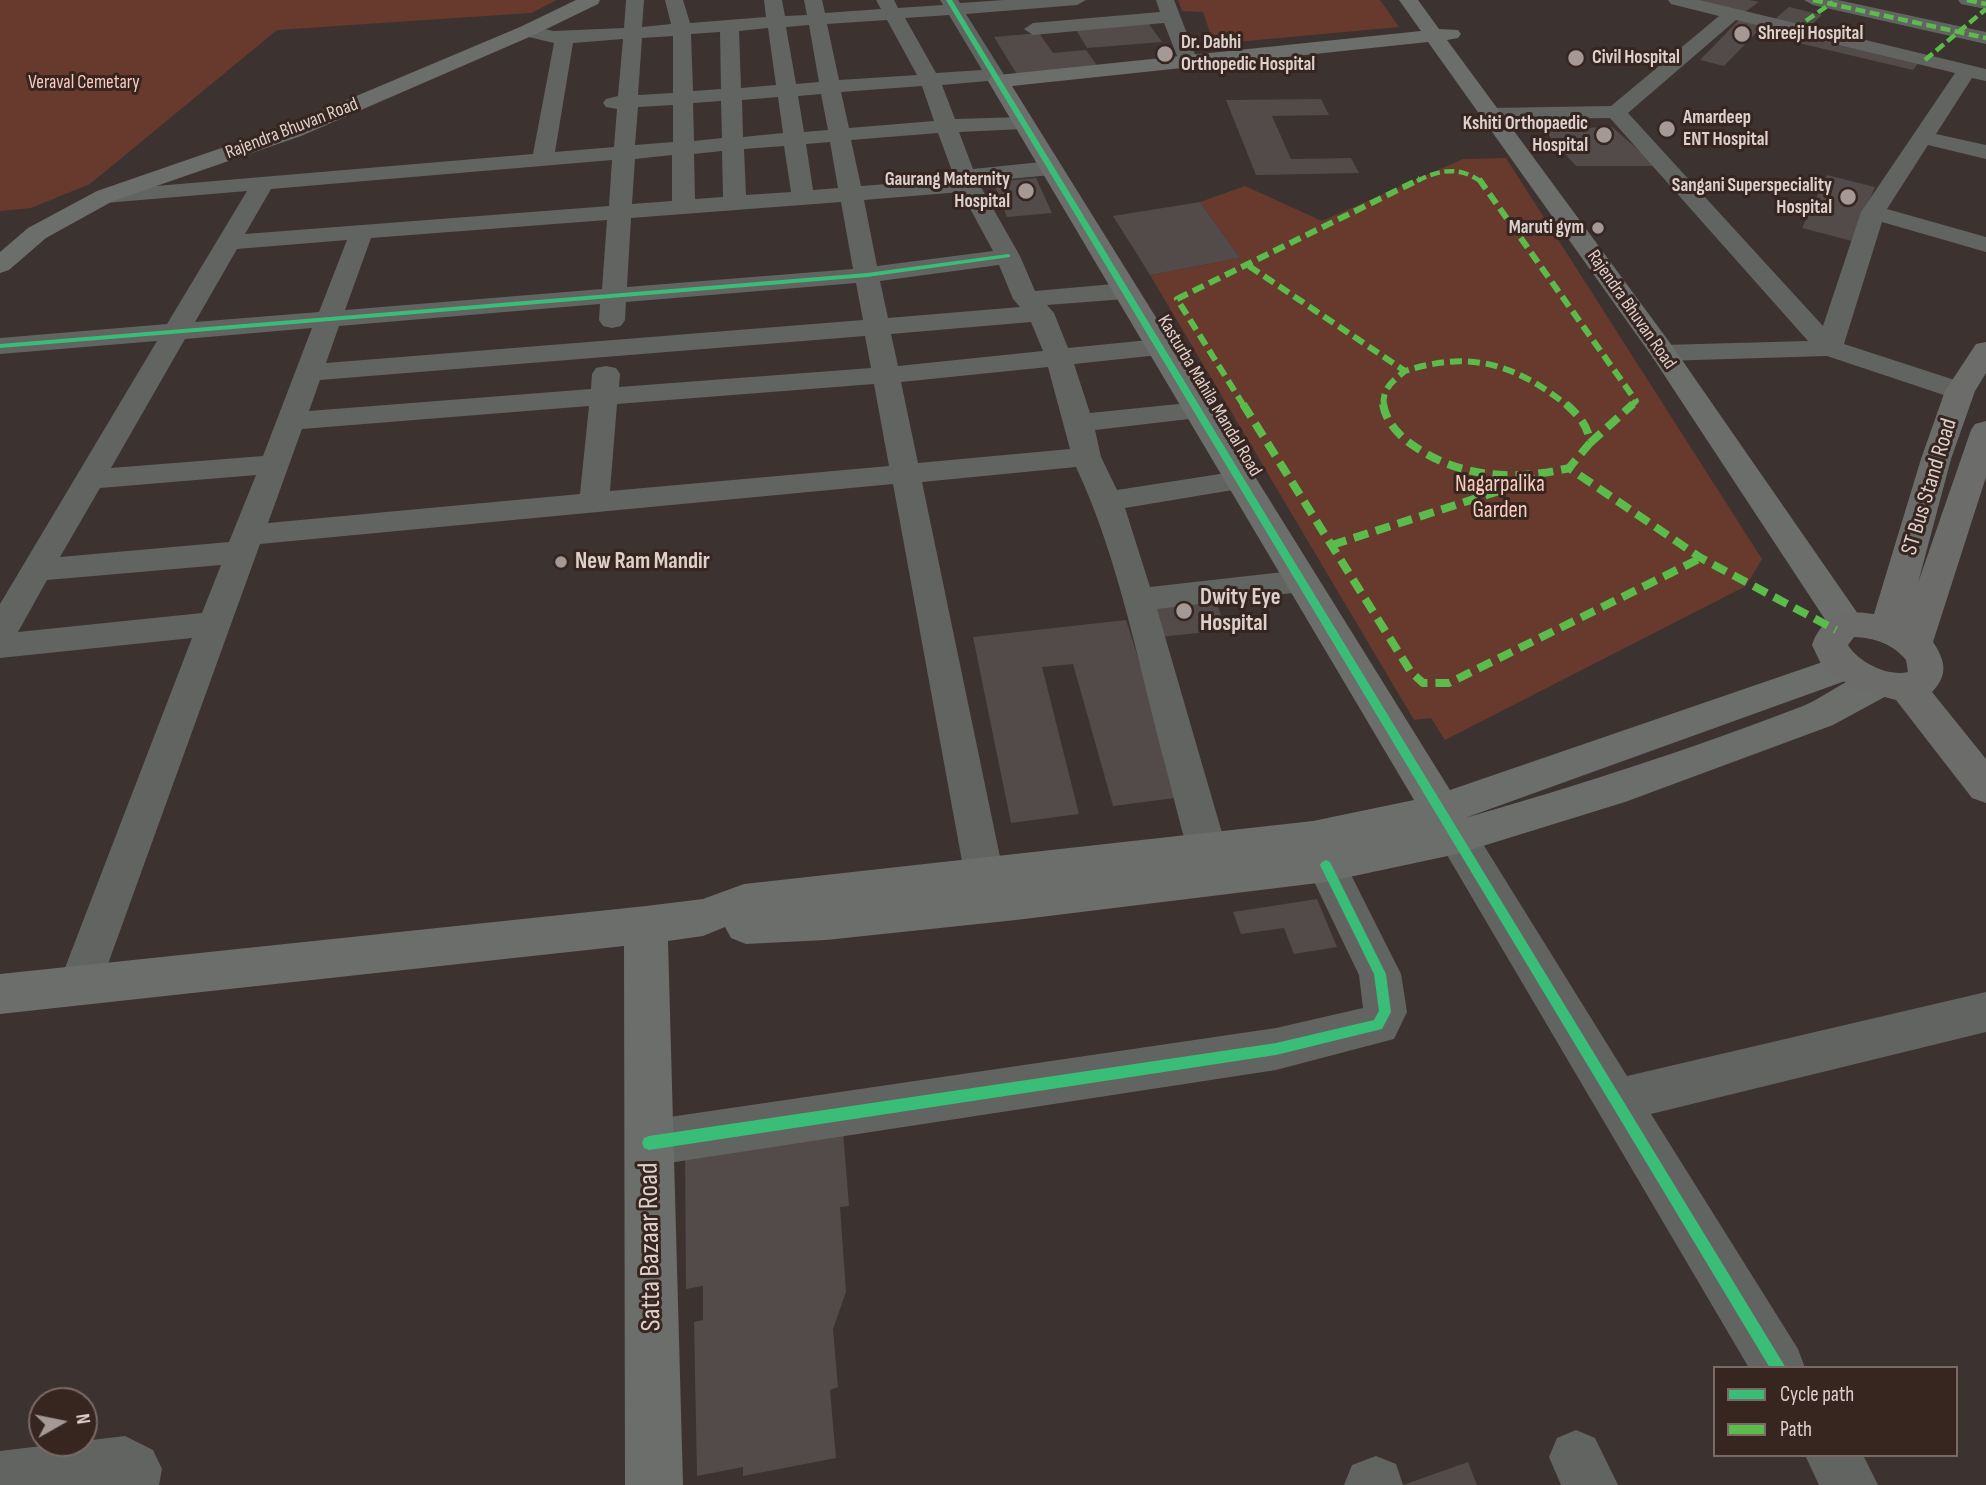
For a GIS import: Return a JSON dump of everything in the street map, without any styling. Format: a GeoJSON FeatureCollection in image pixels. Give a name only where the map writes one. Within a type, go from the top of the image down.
{"type":"FeatureCollection","features":[{"type":"Feature","properties":{"kind":"main road","name":"ST Bus Stand Road"},"geometry":{"type":"LineString","coordinates":[[1878,631],[1960,391],[1986,350]]}},
{"type":"Feature","properties":{"kind":"main road","name":"ST Bus Stand Road"},"geometry":{"type":"LineString","coordinates":[[1878,631],[1986,430]]}},
{"type":"Feature","properties":{"kind":"main road"},"geometry":{"type":"LineString","coordinates":[[1877,679],[1918,684],[1928,670],[1926,660],[1878,631],[1838,628],[1832,636],[1831,646],[1835,656],[1877,679],[1986,787]]}},
{"type":"Feature","properties":{"kind":"street","name":"Rajendra Bhuvan Road"},"geometry":{"type":"LineString","coordinates":[[0,265],[37,233],[104,196],[293,131],[527,32],[591,0]]}},
{"type":"Feature","properties":{"kind":"street"},"geometry":{"type":"LineString","coordinates":[[594,504],[614,297],[624,154],[620,103],[635,0]]}},
{"type":"Feature","properties":{"kind":"street"},"geometry":{"type":"LineString","coordinates":[[674,0],[681,29],[684,206]]}},
{"type":"Feature","properties":{"kind":"street"},"geometry":{"type":"LineString","coordinates":[[773,0],[803,197]]}},
{"type":"Feature","properties":{"kind":"street"},"geometry":{"type":"LineString","coordinates":[[1068,0],[1086,25]]}},
{"type":"Feature","properties":{"kind":"street"},"geometry":{"type":"LineString","coordinates":[[527,32],[564,38],[776,23],[815,10],[1077,0]]}},
{"type":"Feature","properties":{"kind":"street","name":"Rajendra Bhuvan Road"},"geometry":{"type":"LineString","coordinates":[[1408,0],[1443,34],[1606,264],[1878,631]]}},
{"type":"Feature","properties":{"kind":"street"},"geometry":{"type":"LineString","coordinates":[[620,103],[929,78],[996,78],[1188,62],[1443,34],[1427,0]]}},
{"type":"Feature","properties":{"kind":"street"},"geometry":{"type":"LineString","coordinates":[[1677,0],[1976,72],[1923,137],[1873,212],[1829,348]]}},
{"type":"Feature","properties":{"kind":"street"},"geometry":{"type":"LineString","coordinates":[[1926,60],[1986,7],[1967,0]]}},
{"type":"Feature","properties":{"kind":"street"},"geometry":{"type":"LineString","coordinates":[[1794,29],[1826,1],[1986,38]]}},
{"type":"Feature","properties":{"kind":"street","name":"Kasturba Mahila Mandal Road"},"geometry":{"type":"LineString","coordinates":[[952,5],[1449,823]]}},
{"type":"Feature","properties":{"kind":"street"},"geometry":{"type":"LineString","coordinates":[[888,7],[929,78],[967,181],[1058,356],[1079,423],[1086,457],[1107,501],[1138,600],[1212,864]]}},
{"type":"Feature","properties":{"kind":"street"},"geometry":{"type":"LineString","coordinates":[[970,34],[1086,25],[1168,8],[1188,62]]}},
{"type":"Feature","properties":{"kind":"street"},"geometry":{"type":"LineString","coordinates":[[815,10],[987,889]]}},
{"type":"Feature","properties":{"kind":"street"},"geometry":{"type":"LineString","coordinates":[[1500,114],[1616,113],[1731,15]]}},
{"type":"Feature","properties":{"kind":"street"},"geometry":{"type":"LineString","coordinates":[[729,26],[736,202]]}},
{"type":"Feature","properties":{"kind":"street"},"geometry":{"type":"LineString","coordinates":[[543,161],[564,38]]}},
{"type":"Feature","properties":{"kind":"street"},"geometry":{"type":"LineString","coordinates":[[1616,113],[1829,348]]}},
{"type":"Feature","properties":{"kind":"street"},"geometry":{"type":"LineString","coordinates":[[104,196],[794,141],[948,126],[1023,123]]}},
{"type":"Feature","properties":{"kind":"street"},"geometry":{"type":"LineString","coordinates":[[1923,137],[1986,152]]}},
{"type":"Feature","properties":{"kind":"street"},"geometry":{"type":"LineString","coordinates":[[229,242],[851,194],[1051,169]]}},
{"type":"Feature","properties":{"kind":"street"},"geometry":{"type":"LineString","coordinates":[[0,633],[263,183]]}},
{"type":"Feature","properties":{"kind":"street"},"geometry":{"type":"LineString","coordinates":[[1873,212],[1986,245]]}},
{"type":"Feature","properties":{"kind":"street"},"geometry":{"type":"LineString","coordinates":[[79,986],[362,231]]}},
{"type":"Feature","properties":{"kind":"street"},"geometry":{"type":"LineString","coordinates":[[0,346],[867,275],[1008,256]]}},
{"type":"Feature","properties":{"kind":"street"},"geometry":{"type":"LineString","coordinates":[[309,373],[877,327],[1125,291]]}},
{"type":"Feature","properties":{"kind":"street"},"geometry":{"type":"LineString","coordinates":[[291,421],[886,375],[1159,347]]}},
{"type":"Feature","properties":{"kind":"street"},"geometry":{"type":"LineString","coordinates":[[1672,353],[1829,348],[1960,391]]}},
{"type":"Feature","properties":{"kind":"street"},"geometry":{"type":"LineString","coordinates":[[1079,423],[1198,411]]}},
{"type":"Feature","properties":{"kind":"street"},"geometry":{"type":"LineString","coordinates":[[37,570],[245,543],[594,504],[1086,457]]}},
{"type":"Feature","properties":{"kind":"street"},"geometry":{"type":"LineString","coordinates":[[90,479],[275,464]]}},
{"type":"Feature","properties":{"kind":"street"},"geometry":{"type":"LineString","coordinates":[[1107,501],[1240,480]]}},
{"type":"Feature","properties":{"kind":"street"},"geometry":{"type":"LineString","coordinates":[[1138,600],[1301,581]]}},
{"type":"Feature","properties":{"kind":"street"},"geometry":{"type":"LineString","coordinates":[[0,646],[215,624]]}},
{"type":"Feature","properties":{"kind":"street"},"geometry":{"type":"LineString","coordinates":[[0,994],[703,917],[740,926],[826,921],[987,889],[1212,864],[1326,865],[1449,823],[1650,776],[1820,715],[1877,679]]}},
{"type":"Feature","properties":{"kind":"street"},"geometry":{"type":"LineString","coordinates":[[1212,864],[1313,838],[1449,823]]}},
{"type":"Feature","properties":{"kind":"street"},"geometry":{"type":"LineString","coordinates":[[1449,823],[1778,1366]]}},
{"type":"Feature","properties":{"kind":"street"},"geometry":{"type":"LineString","coordinates":[[649,1143],[1276,1049],[1378,1025],[1385,1012],[1380,974],[1326,865]]}},
{"type":"Feature","properties":{"kind":"street","name":"Satta Bazaar Road"},"geometry":{"type":"LineString","coordinates":[[646,925],[654,1485]]}},
{"type":"Feature","properties":{"kind":"street"},"geometry":{"type":"LineString","coordinates":[[1616,1101],[1986,1012]]}},
{"type":"Feature","properties":{"kind":"street"},"geometry":{"type":"LineString","coordinates":[[1833,1457],[1850,1485]]}},
{"type":"Feature","properties":{"kind":"street"},"geometry":{"type":"LineString","coordinates":[[0,1479],[125,1464],[134,1469],[131,1485]]}},
{"type":"Feature","properties":{"kind":"green space","name":"Veraval Cemetary"},"geometry":{"type":"Polygon","coordinates":[[[0,0],[557,0],[531,13],[277,30],[90,184],[31,208],[0,211],[0,0]]]}},
{"type":"Feature","properties":{"kind":"green space"},"geometry":{"type":"Polygon","coordinates":[[[1178,0],[1380,0],[1399,27],[1214,44],[1203,12],[1182,11],[1178,0]]]}},
{"type":"Feature","properties":{"kind":"green space","name":"Nagarpalika Garden"},"geometry":{"type":"Polygon","coordinates":[[[1506,158],[1762,559],[1746,586],[1445,740],[1431,718],[1414,720],[1150,275],[1240,258],[1200,202],[1245,186],[1322,221],[1463,159],[1506,158]]]}},
{"type":"Feature","properties":{"kind":"building"},"geometry":{"type":"Polygon","coordinates":[[[1694,0],[1750,0],[1759,2],[1742,14],[1694,0]]]}},
{"type":"Feature","properties":{"kind":"building"},"geometry":{"type":"Polygon","coordinates":[[[1789,7],[1822,15],[1807,29],[1774,20],[1789,7]]]}},
{"type":"Feature","properties":{"kind":"building"},"geometry":{"type":"Polygon","coordinates":[[[1739,20],[1919,62],[1913,70],[1756,33],[1724,66],[1700,60],[1739,20]]]}},
{"type":"Feature","properties":{"kind":"building"},"geometry":{"type":"Polygon","coordinates":[[[1149,24],[1162,42],[1087,48],[1076,30],[1149,24]]]}},
{"type":"Feature","properties":{"kind":"building"},"geometry":{"type":"Polygon","coordinates":[[[1039,33],[1053,53],[1086,50],[1099,68],[1018,76],[994,37],[1039,33]]]}},
{"type":"Feature","properties":{"kind":"building"},"geometry":{"type":"Polygon","coordinates":[[[1321,99],[1329,115],[1272,116],[1291,159],[1351,158],[1359,173],[1256,175],[1226,100],[1321,99]]]}},
{"type":"Feature","properties":{"kind":"building"},"geometry":{"type":"Polygon","coordinates":[[[1612,127],[1657,166],[1576,166],[1543,129],[1612,127]]]}},
{"type":"Feature","properties":{"kind":"building"},"geometry":{"type":"Polygon","coordinates":[[[1827,175],[1875,187],[1852,241],[1802,228],[1827,175]]]}},
{"type":"Feature","properties":{"kind":"building"},"geometry":{"type":"Polygon","coordinates":[[[1036,178],[1052,213],[1007,217],[993,182],[1036,178]]]}},
{"type":"Feature","properties":{"kind":"building"},"geometry":{"type":"Polygon","coordinates":[[[1200,202],[1240,258],[1150,275],[1113,216],[1200,202]]]}},
{"type":"Feature","properties":{"kind":"building"},"geometry":{"type":"Polygon","coordinates":[[[1214,597],[1227,630],[1160,637],[1150,602],[1214,597]]]}},
{"type":"Feature","properties":{"kind":"building"},"geometry":{"type":"Polygon","coordinates":[[[1126,620],[1183,797],[1113,806],[1073,664],[1042,667],[1079,814],[1011,823],[973,637],[1126,620]]]}},
{"type":"Feature","properties":{"kind":"building"},"geometry":{"type":"Polygon","coordinates":[[[1317,899],[1337,947],[1294,954],[1284,928],[1241,934],[1233,912],[1317,899]]]}},
{"type":"Feature","properties":{"kind":"building"},"geometry":{"type":"Polygon","coordinates":[[[843,1132],[849,1206],[840,1207],[846,1292],[833,1329],[838,1387],[830,1390],[836,1458],[743,1476],[743,1467],[697,1476],[694,1322],[703,1320],[703,1286],[686,1289],[685,1149],[843,1132]]]}},
{"type":"Feature","properties":{"kind":"building"},"geometry":{"type":"Polygon","coordinates":[[[1468,1462],[1477,1485],[1403,1485],[1468,1462]]]}},
{"type":"Feature","properties":{"kind":"marked path"},"geometry":{"type":"LineString","coordinates":[[1813,0],[1986,38]]}},
{"type":"Feature","properties":{"kind":"marked path"},"geometry":{"type":"LineString","coordinates":[[1967,0],[1986,4]]}},
{"type":"Feature","properties":{"kind":"marked path"},"geometry":{"type":"LineString","coordinates":[[1794,29],[1833,2]]}},
{"type":"Feature","properties":{"kind":"marked path"},"geometry":{"type":"LineString","coordinates":[[1925,60],[1986,9]]}},
{"type":"Feature","properties":{"kind":"marked path"},"geometry":{"type":"LineString","coordinates":[[1590,443],[1636,401],[1479,179],[1468,174],[1456,171],[1432,173],[1177,299],[1411,672],[1423,683],[1449,683],[1701,558]]}},
{"type":"Feature","properties":{"kind":"marked path"},"geometry":{"type":"LineString","coordinates":[[1249,266],[1405,371],[1447,361],[1479,361],[1517,373],[1552,393],[1581,418],[1589,431],[1589,447],[1569,468],[1701,558],[1836,630]]}},
{"type":"Feature","properties":{"kind":"marked path"},"geometry":{"type":"LineString","coordinates":[[1405,371],[1388,385],[1382,399],[1385,414],[1394,429],[1424,453],[1457,468],[1485,474],[1527,475],[1569,468]]}},
{"type":"Feature","properties":{"kind":"marked path"},"geometry":{"type":"LineString","coordinates":[[1332,545],[1536,479]]}},
{"type":"Feature","properties":{"kind":"cycle path"},"geometry":{"type":"LineString","coordinates":[[949,0],[1778,1366]]}},
{"type":"Feature","properties":{"kind":"cycle path"},"geometry":{"type":"LineString","coordinates":[[0,346],[867,275],[1008,256]]}},
{"type":"Feature","properties":{"kind":"cycle path"},"geometry":{"type":"LineString","coordinates":[[649,1143],[1276,1049],[1378,1025],[1385,1012],[1380,974],[1326,865]]}},
{"type":"Feature","properties":{"kind":"place","name":"Shreeji Hospital"},"geometry":{"type":"Point","coordinates":[1742,34]}},
{"type":"Feature","properties":{"kind":"place","name":"Dr. Dabhi Orthopedic Hospital"},"geometry":{"type":"Point","coordinates":[1165,54]}},
{"type":"Feature","properties":{"kind":"place","name":"Civil Hospital"},"geometry":{"type":"Point","coordinates":[1576,58]}},
{"type":"Feature","properties":{"kind":"place","name":"Amardeep ENT Hospital"},"geometry":{"type":"Point","coordinates":[1667,129]}},
{"type":"Feature","properties":{"kind":"place","name":"Kshiti Orthopaedic Hospital"},"geometry":{"type":"Point","coordinates":[1604,135]}},
{"type":"Feature","properties":{"kind":"place","name":"Gaurang Maternity Hospital"},"geometry":{"type":"Point","coordinates":[1026,191]}},
{"type":"Feature","properties":{"kind":"place","name":"Sangani Superspeciality Hospital"},"geometry":{"type":"Point","coordinates":[1848,197]}},
{"type":"Feature","properties":{"kind":"place","name":"Maruti gym"},"geometry":{"type":"Point","coordinates":[1598,228]}},
{"type":"Feature","properties":{"kind":"place","name":"New Ram Mandir"},"geometry":{"type":"Point","coordinates":[561,562]}},
{"type":"Feature","properties":{"kind":"place","name":"Dwity Eye Hospital"},"geometry":{"type":"Point","coordinates":[1184,611]}}]}
